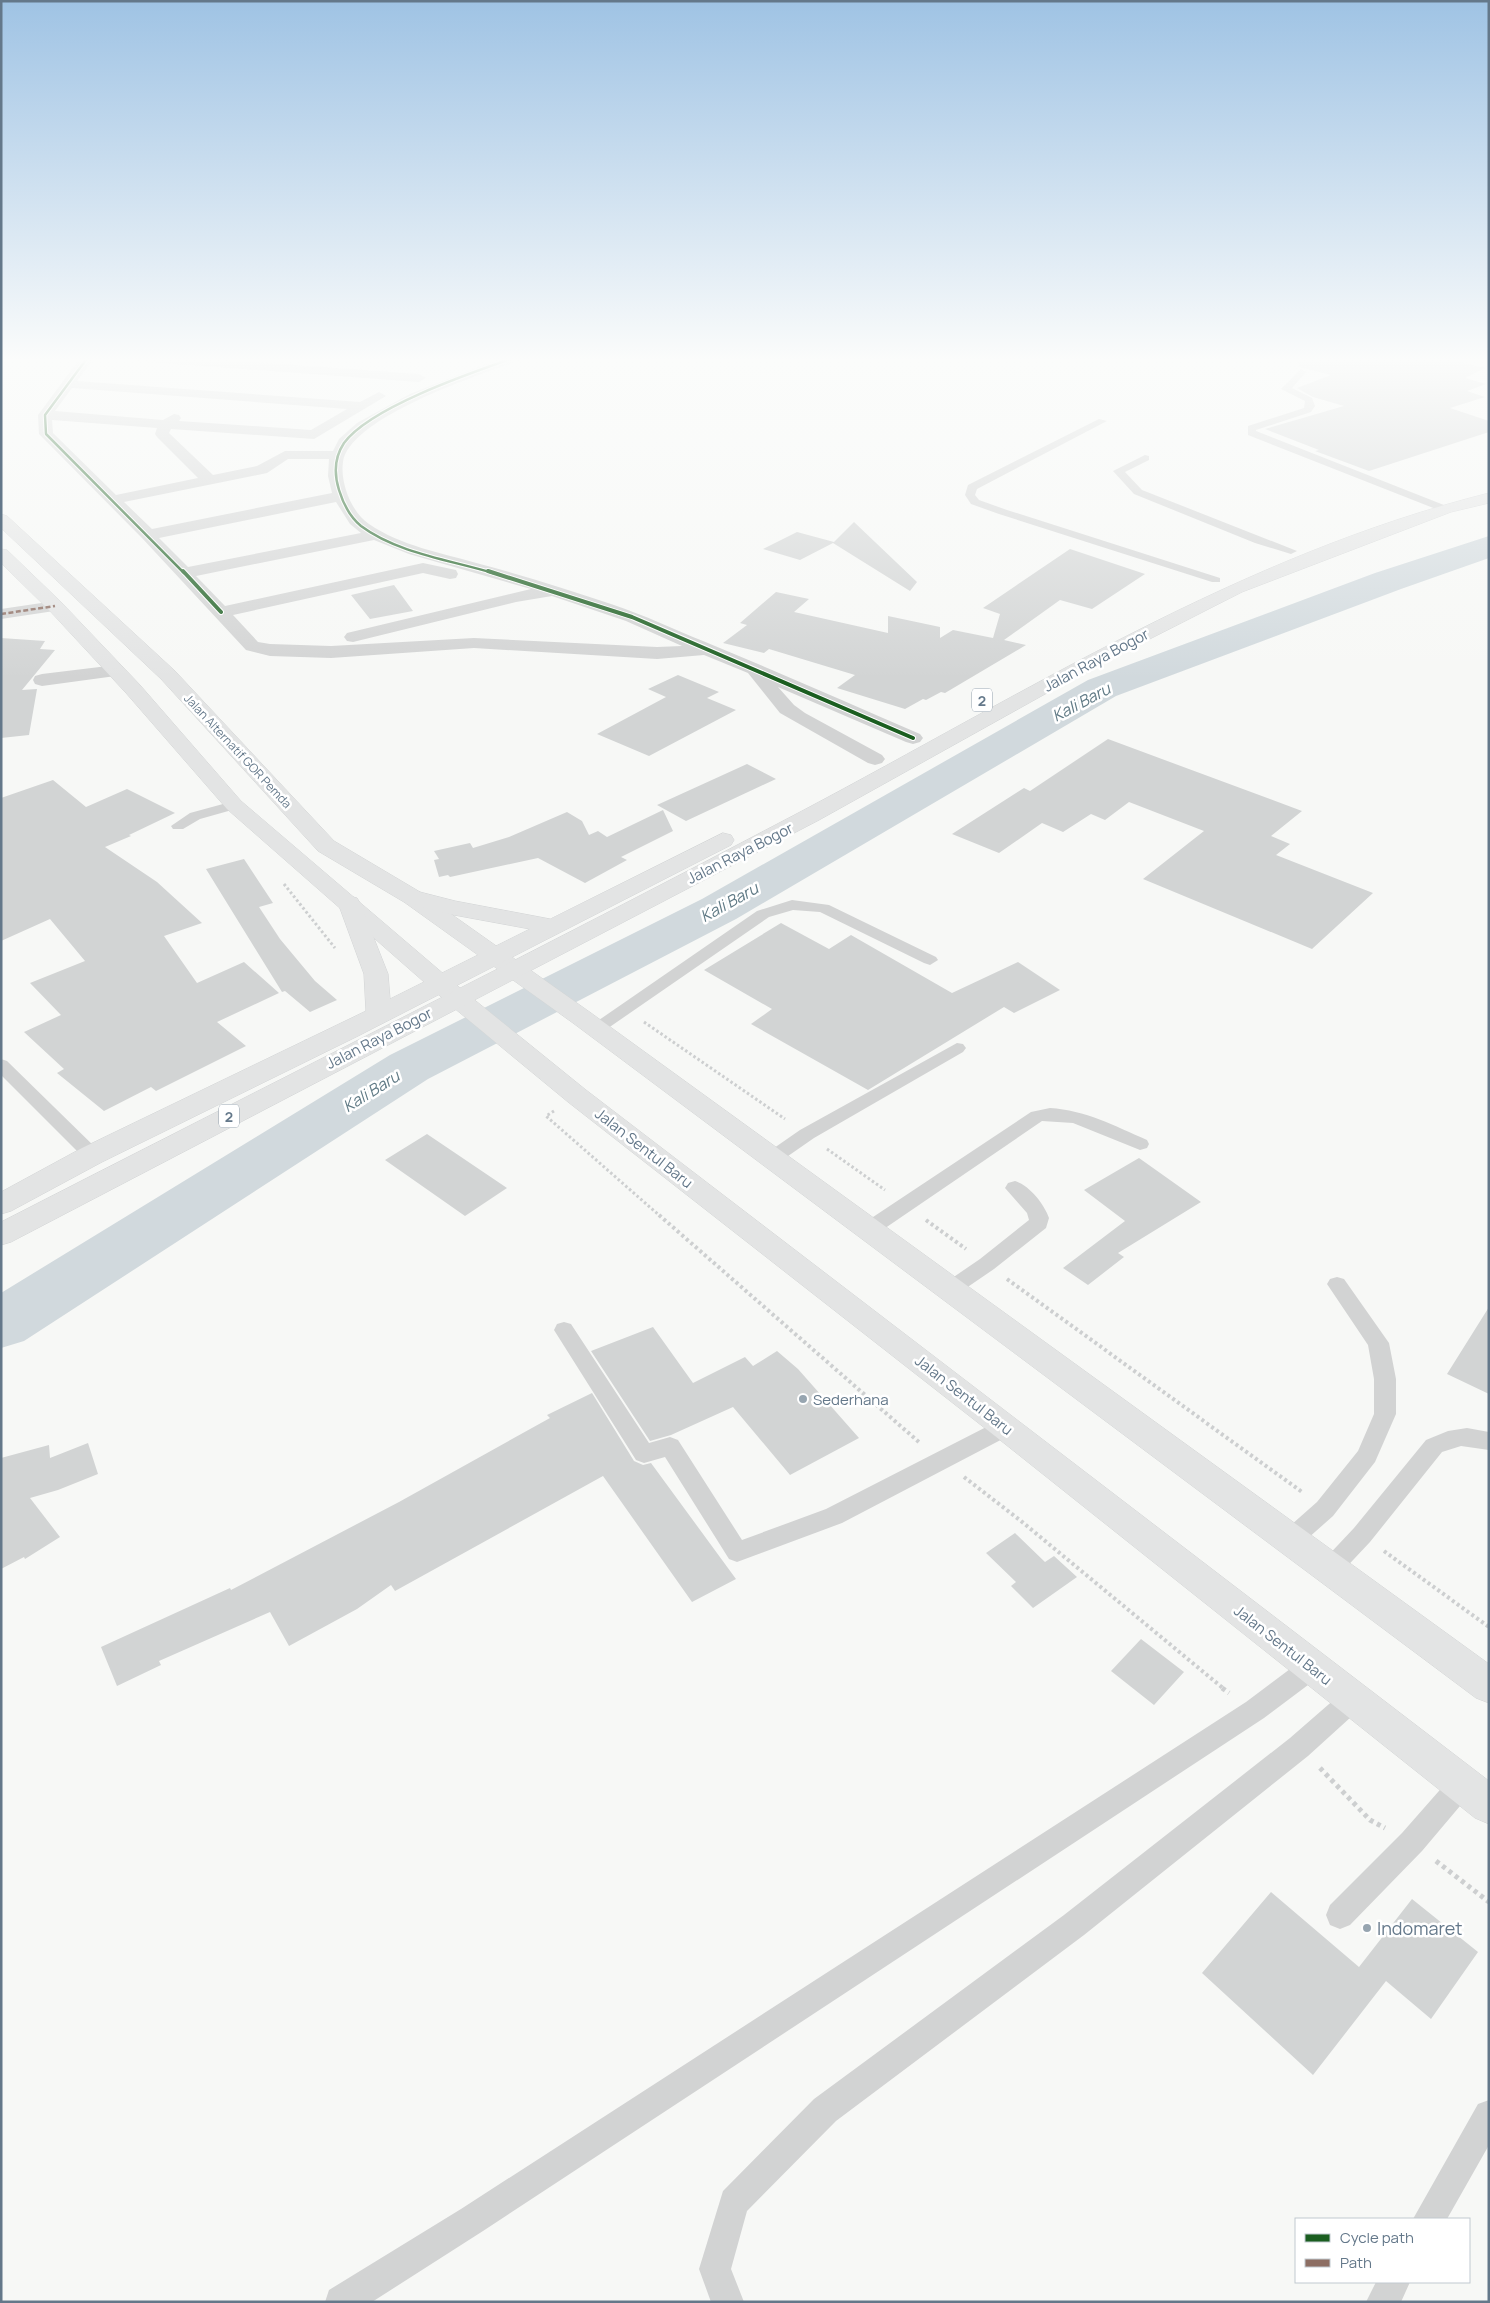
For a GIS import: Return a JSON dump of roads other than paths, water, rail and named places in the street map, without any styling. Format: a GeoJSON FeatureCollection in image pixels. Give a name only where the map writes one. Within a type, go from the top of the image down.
{"type":"FeatureCollection","features":[{"type":"Feature","properties":{"kind":"main road","name":"Jalan Raya Bogor"},"geometry":{"type":"LineString","coordinates":[[512,970],[553,926],[789,806],[986,698],[1216,580],[1427,502],[1489,485]]}},
{"type":"Feature","properties":{"kind":"main road","name":"Jalan Raya Bogor"},"geometry":{"type":"LineString","coordinates":[[1,1235],[455,997],[512,970],[811,815],[1074,670],[1236,588],[1308,559],[1445,509],[1489,498]]}},
{"type":"Feature","properties":{"kind":"main road","name":"Jalan Alternatif GOR Pemda"},"geometry":{"type":"LineString","coordinates":[[1,519],[168,675],[326,846],[412,897],[512,970]]}},
{"type":"Feature","properties":{"kind":"main road"},"geometry":{"type":"LineString","coordinates":[[1,554],[55,606],[116,671],[234,805],[350,902],[455,997]]}},
{"type":"Feature","properties":{"kind":"main road"},"geometry":{"type":"LineString","coordinates":[[986,698],[1007,707]]}},
{"type":"Feature","properties":{"kind":"main road"},"geometry":{"type":"LineString","coordinates":[[412,897],[454,908],[553,926]]}},
{"type":"Feature","properties":{"kind":"main road"},"geometry":{"type":"LineString","coordinates":[[350,902],[376,974],[380,1015]]}},
{"type":"Feature","properties":{"kind":"main road"},"geometry":{"type":"LineString","coordinates":[[512,970],[589,1023],[771,1159],[1489,1686]]}},
{"type":"Feature","properties":{"kind":"main road","name":"Jalan Raya Bogor"},"geometry":{"type":"LineString","coordinates":[[2,1202],[92,1155],[380,1015],[455,997]]}},
{"type":"Feature","properties":{"kind":"main road","name":"Jalan Sentul Baru"},"geometry":{"type":"LineString","coordinates":[[455,997],[577,1096],[1006,1427],[1311,1668],[1489,1805]]}},
{"type":"Feature","properties":{"kind":"street"},"geometry":{"type":"LineString","coordinates":[[76,464],[148,535],[252,646],[270,650],[331,652],[474,642],[657,653],[706,649]]}},
{"type":"Feature","properties":{"kind":"street"},"geometry":{"type":"LineString","coordinates":[[193,464],[210,481]]}},
{"type":"Feature","properties":{"kind":"street"},"geometry":{"type":"LineString","coordinates":[[112,500],[262,470],[270,464]]}},
{"type":"Feature","properties":{"kind":"street"},"geometry":{"type":"LineString","coordinates":[[335,464],[340,496],[359,525],[376,535],[429,555],[623,613],[913,738]]}},
{"type":"Feature","properties":{"kind":"street"},"geometry":{"type":"LineString","coordinates":[[148,535],[340,496]]}},
{"type":"Feature","properties":{"kind":"street"},"geometry":{"type":"LineString","coordinates":[[185,574],[376,535]]}},
{"type":"Feature","properties":{"kind":"street"},"geometry":{"type":"LineString","coordinates":[[221,612],[424,568],[437,570],[516,597]]}},
{"type":"Feature","properties":{"kind":"street"},"geometry":{"type":"LineString","coordinates":[[298,651],[516,597],[553,591]]}},
{"type":"Feature","properties":{"kind":"street"},"geometry":{"type":"LineString","coordinates":[[1,614],[55,606]]}},
{"type":"Feature","properties":{"kind":"street"},"geometry":{"type":"LineString","coordinates":[[754,669],[787,709],[798,718],[874,759]]}},
{"type":"Feature","properties":{"kind":"street"},"geometry":{"type":"LineString","coordinates":[[42,680],[116,671]]}},
{"type":"Feature","properties":{"kind":"lane"},"geometry":{"type":"LineString","coordinates":[[1016,464],[972,487],[970,495],[976,502],[1003,512],[1216,580]]}},
{"type":"Feature","properties":{"kind":"lane"},"geometry":{"type":"LineString","coordinates":[[1132,464],[1118,471],[1138,492],[1222,527],[1291,551]]}},
{"type":"Feature","properties":{"kind":"lane"},"geometry":{"type":"LineString","coordinates":[[1331,464],[1445,509]]}},
{"type":"Feature","properties":{"kind":"lane"},"geometry":{"type":"LineString","coordinates":[[178,826],[195,816],[234,805]]}},
{"type":"Feature","properties":{"kind":"lane"},"geometry":{"type":"LineString","coordinates":[[589,1023],[622,1010],[763,914],[792,905],[824,908],[930,960]]}},
{"type":"Feature","properties":{"kind":"lane"},"geometry":{"type":"LineString","coordinates":[[771,1159],[807,1134],[957,1048]]}},
{"type":"Feature","properties":{"kind":"lane"},"geometry":{"type":"LineString","coordinates":[[1,1065],[92,1155]]}},
{"type":"Feature","properties":{"kind":"lane"},"geometry":{"type":"LineString","coordinates":[[868,1230],[1042,1114],[1071,1115],[1140,1144]]}},
{"type":"Feature","properties":{"kind":"lane"},"geometry":{"type":"LineString","coordinates":[[949,1290],[987,1264],[1039,1224],[1040,1217],[1037,1211],[1015,1188]]}},
{"type":"Feature","properties":{"kind":"lane"},"geometry":{"type":"LineString","coordinates":[[1290,1540],[1326,1508],[1367,1456],[1385,1414],[1385,1379],[1378,1343],[1337,1284]]}},
{"type":"Feature","properties":{"kind":"lane"},"geometry":{"type":"LineString","coordinates":[[564,1330],[644,1454],[670,1446],[737,1552],[834,1516],[1006,1427]]}},
{"type":"Feature","properties":{"kind":"lane"},"geometry":{"type":"LineString","coordinates":[[1330,1569],[1362,1535],[1434,1446],[1449,1438],[1474,1437],[1489,1440]]}},
{"type":"Feature","properties":{"kind":"lane"},"geometry":{"type":"LineString","coordinates":[[341,2302],[472,2220],[1255,1710],[1311,1668]]}},
{"type":"Feature","properties":{"kind":"lane"},"geometry":{"type":"LineString","coordinates":[[728,2302],[715,2269],[734,2202],[824,2110],[1074,1925],[1299,1747],[1352,1699]]}},
{"type":"Feature","properties":{"kind":"lane"},"geometry":{"type":"LineString","coordinates":[[1340,1915],[1412,1842],[1462,1784]]}},
{"type":"Feature","properties":{"kind":"lane"},"geometry":{"type":"LineString","coordinates":[[1430,2218],[1489,2115]]}},
{"type":"Feature","properties":{"kind":"lane"},"geometry":{"type":"LineString","coordinates":[[1382,2302],[1393,2283]]}},
{"type":"Feature","properties":{"kind":"waterway","name":"Kali Baru"},"geometry":{"type":"LineString","coordinates":[[1,1324],[409,1067],[719,909],[1102,688],[1388,581],[1489,546]]}},
{"type":"Feature","properties":{"kind":"place","name":"Sederhana"},"geometry":{"type":"Point","coordinates":[803,1399]}},
{"type":"Feature","properties":{"kind":"place","name":"Indomaret"},"geometry":{"type":"Point","coordinates":[1367,1928]}}]}
